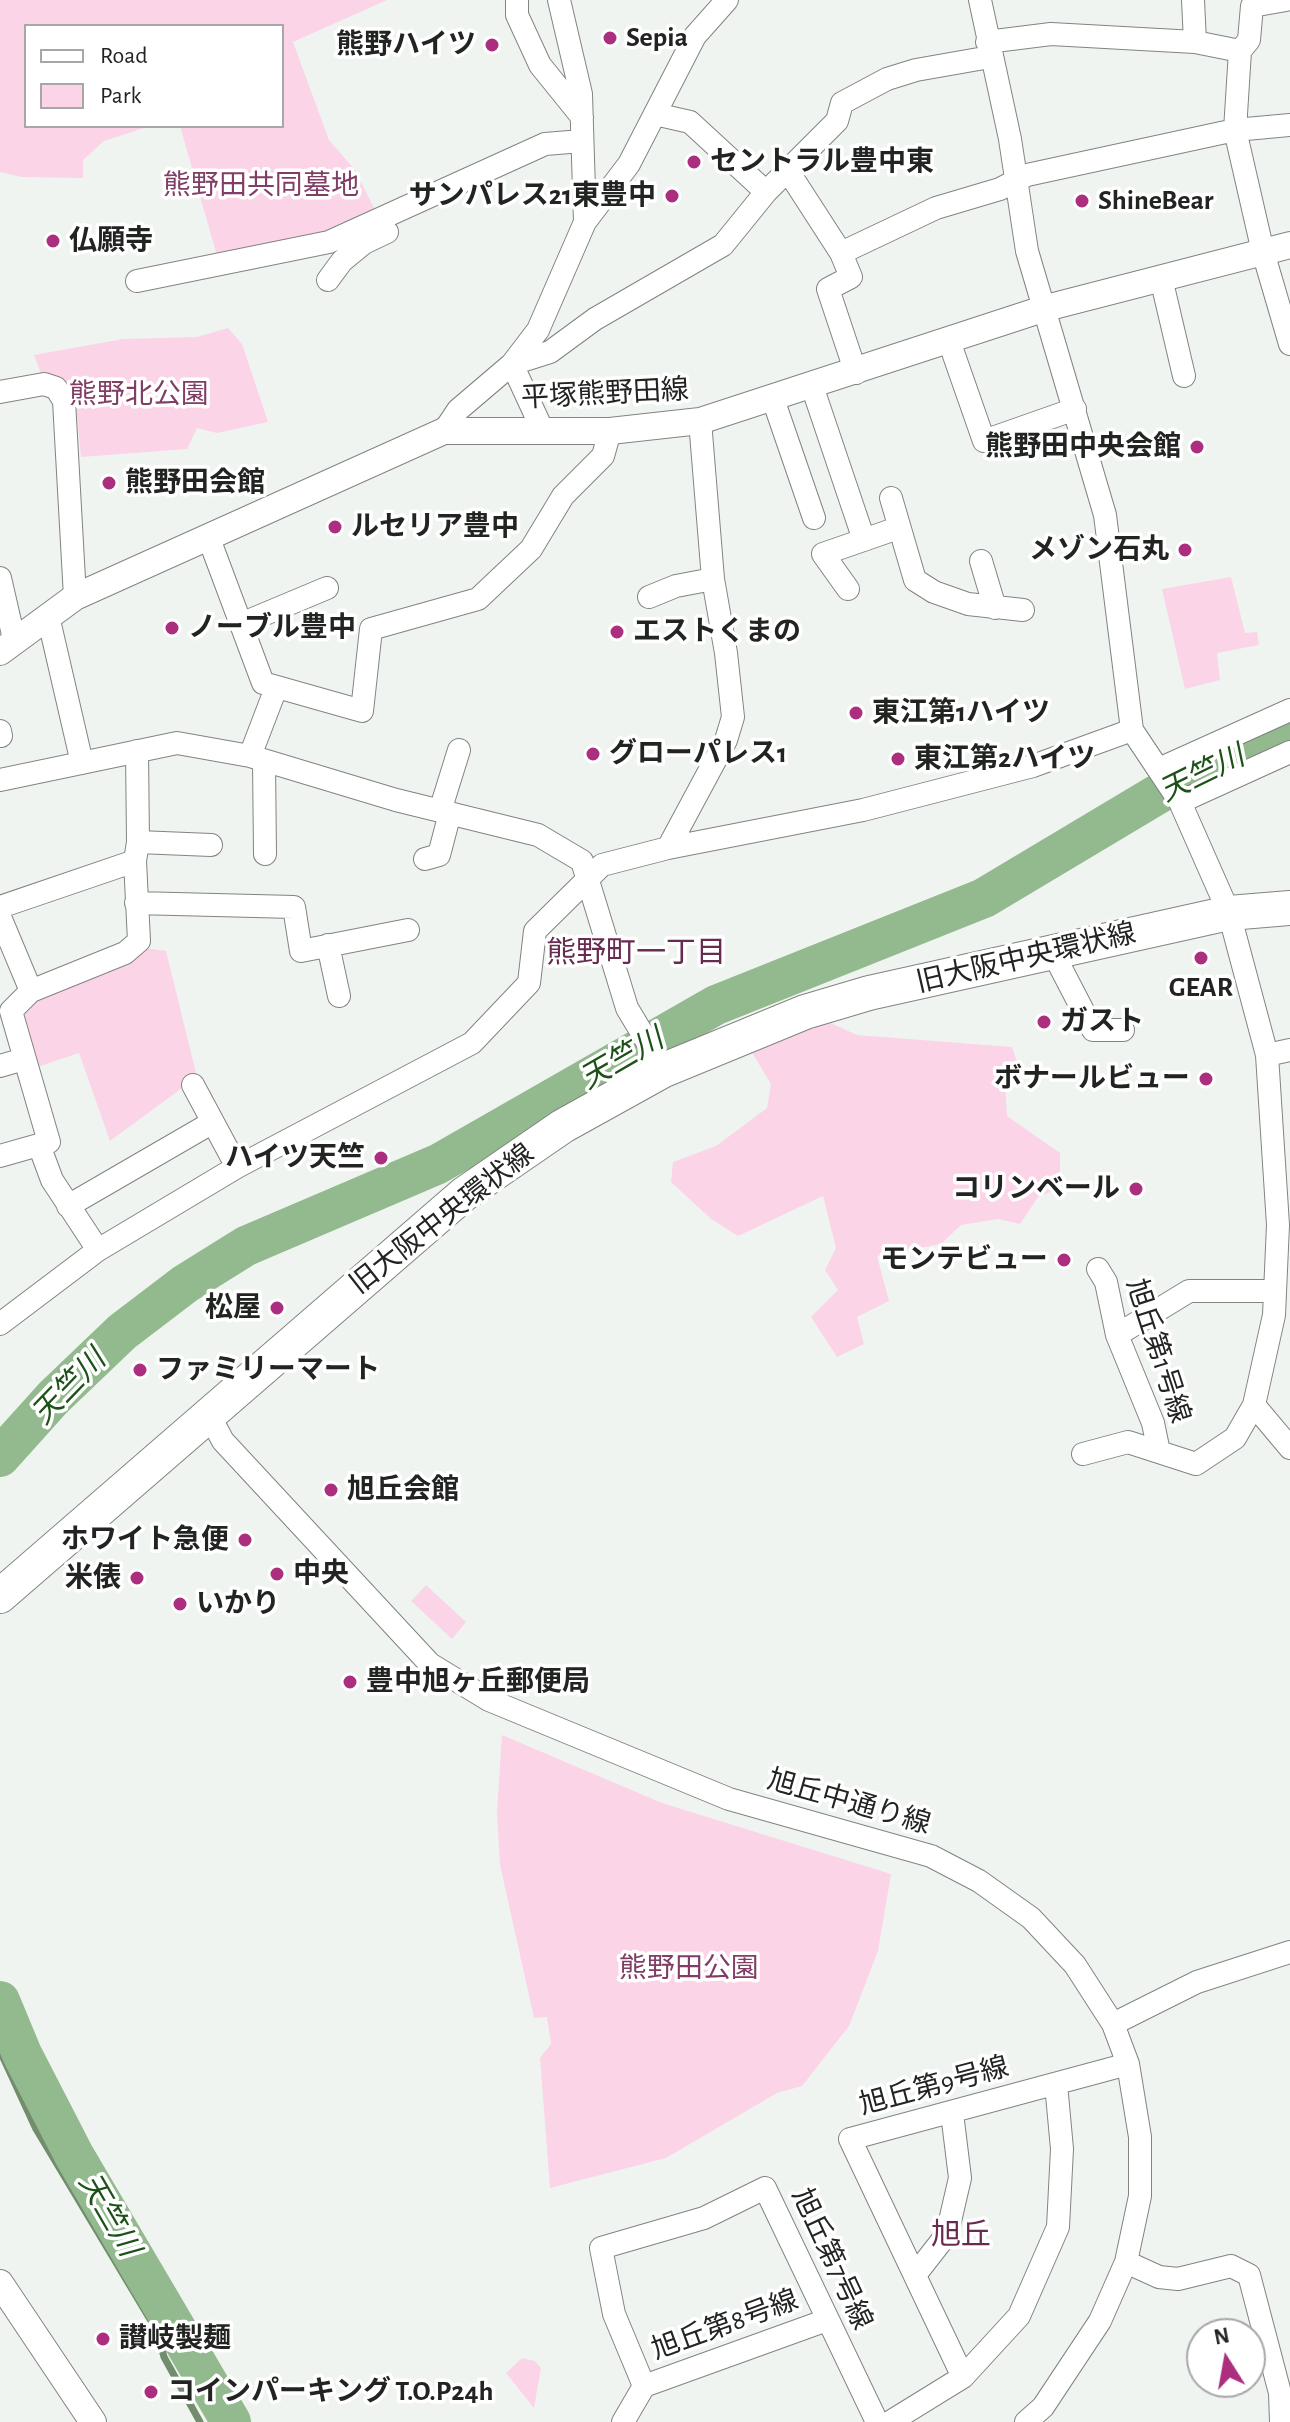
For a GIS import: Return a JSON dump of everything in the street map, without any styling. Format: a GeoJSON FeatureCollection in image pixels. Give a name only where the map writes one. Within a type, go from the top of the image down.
{"type":"FeatureCollection","features":[{"type":"Feature","properties":{"kind":"main road","name":"旧大阪中央環状線"},"geometry":{"type":"LineString","coordinates":[[0,1596],[473,1187],[660,1063],[869,993],[1229,913],[1290,908]]}},
{"type":"Feature","properties":{"kind":"street"},"geometry":{"type":"LineString","coordinates":[[517,0],[517,15],[540,65],[582,117]]}},
{"type":"Feature","properties":{"kind":"street"},"geometry":{"type":"LineString","coordinates":[[559,0],[581,94],[585,222]]}},
{"type":"Feature","properties":{"kind":"street"},"geometry":{"type":"LineString","coordinates":[[444,431],[458,410],[512,364],[538,330],[585,222],[629,164],[695,36],[727,0]]}},
{"type":"Feature","properties":{"kind":"street"},"geometry":{"type":"LineString","coordinates":[[980,0],[1027,251],[1105,515],[1132,730],[1170,786],[1229,913],[1267,1055],[1278,1225],[1275,1291],[1282,1323],[1254,1405],[1235,1438],[1196,1464],[1128,1442],[1083,1454]]}},
{"type":"Feature","properties":{"kind":"street"},"geometry":{"type":"LineString","coordinates":[[1193,0],[1195,42]]}},
{"type":"Feature","properties":{"kind":"street"},"geometry":{"type":"LineString","coordinates":[[1286,0],[1252,6],[1249,40],[1240,51],[1235,130],[1263,252],[1290,344]]}},
{"type":"Feature","properties":{"kind":"street"},"geometry":{"type":"LineString","coordinates":[[512,364],[550,352],[595,319],[723,245],[766,192],[837,121],[842,103],[887,79],[1051,34],[1195,42],[1240,51]]}},
{"type":"Feature","properties":{"kind":"street"},"geometry":{"type":"LineString","coordinates":[[655,114],[690,122],[766,192]]}},
{"type":"Feature","properties":{"kind":"street"},"geometry":{"type":"LineString","coordinates":[[841,253],[936,208],[1027,175],[1235,130],[1290,125]]}},
{"type":"Feature","properties":{"kind":"street"},"geometry":{"type":"LineString","coordinates":[[137,281],[329,242],[545,144],[582,141]]}},
{"type":"Feature","properties":{"kind":"street"},"geometry":{"type":"LineString","coordinates":[[788,171],[841,253],[851,277],[828,289],[856,373]]}},
{"type":"Feature","properties":{"kind":"street"},"geometry":{"type":"LineString","coordinates":[[328,280],[342,261],[364,243],[395,229],[401,210]]}},
{"type":"Feature","properties":{"kind":"street","name":"平塚熊野田線"},"geometry":{"type":"LineString","coordinates":[[7,646],[75,597],[444,431],[610,431],[700,421],[856,373],[1046,308],[1290,245]]}},
{"type":"Feature","properties":{"kind":"street"},"geometry":{"type":"LineString","coordinates":[[1161,278],[1184,376]]}},
{"type":"Feature","properties":{"kind":"street"},"geometry":{"type":"LineString","coordinates":[[949,341],[984,441],[1075,409]]}},
{"type":"Feature","properties":{"kind":"street"},"geometry":{"type":"LineString","coordinates":[[512,364],[542,429]]}},
{"type":"Feature","properties":{"kind":"street"},"geometry":{"type":"LineString","coordinates":[[0,392],[44,384],[56,388],[64,401],[75,597]]}},
{"type":"Feature","properties":{"kind":"street"},"geometry":{"type":"LineString","coordinates":[[812,386],[864,540]]}},
{"type":"Feature","properties":{"kind":"street"},"geometry":{"type":"LineString","coordinates":[[773,399],[814,518]]}},
{"type":"Feature","properties":{"kind":"street"},"geometry":{"type":"LineString","coordinates":[[668,848],[726,740],[733,717],[713,579],[700,421]]}},
{"type":"Feature","properties":{"kind":"street"},"geometry":{"type":"LineString","coordinates":[[208,536],[263,683],[362,711],[371,629],[478,599],[531,549],[563,496],[603,456],[610,431]]}},
{"type":"Feature","properties":{"kind":"street"},"geometry":{"type":"LineString","coordinates":[[891,498],[915,580],[934,592],[995,608],[1023,610]]}},
{"type":"Feature","properties":{"kind":"street"},"geometry":{"type":"LineString","coordinates":[[848,589],[823,554],[898,528]]}},
{"type":"Feature","properties":{"kind":"street"},"geometry":{"type":"LineString","coordinates":[[981,561],[995,608]]}},
{"type":"Feature","properties":{"kind":"street"},"geometry":{"type":"LineString","coordinates":[[0,578],[7,646]]}},
{"type":"Feature","properties":{"kind":"street"},"geometry":{"type":"LineString","coordinates":[[649,597],[676,586],[713,579]]}},
{"type":"Feature","properties":{"kind":"street"},"geometry":{"type":"LineString","coordinates":[[241,624],[327,588]]}},
{"type":"Feature","properties":{"kind":"street"},"geometry":{"type":"LineString","coordinates":[[48,616],[82,763]]}},
{"type":"Feature","properties":{"kind":"street"},"geometry":{"type":"LineString","coordinates":[[265,854],[257,758],[276,688]]}},
{"type":"Feature","properties":{"kind":"street"},"geometry":{"type":"LineString","coordinates":[[1170,786],[1290,710]]}},
{"type":"Feature","properties":{"kind":"street"},"geometry":{"type":"LineString","coordinates":[[0,1324],[98,1250],[237,1167],[472,1043],[529,983],[535,931],[602,865],[668,848],[863,810],[1033,766],[1132,730]]}},
{"type":"Feature","properties":{"kind":"street"},"geometry":{"type":"LineString","coordinates":[[0,780],[177,743],[257,758],[538,835],[582,861],[589,875],[627,1008],[660,1063]]}},
{"type":"Feature","properties":{"kind":"street"},"geometry":{"type":"LineString","coordinates":[[425,859],[439,855],[459,750]]}},
{"type":"Feature","properties":{"kind":"street"},"geometry":{"type":"LineString","coordinates":[[0,1156],[49,1142],[11,1011],[31,991],[125,953],[139,941],[136,903],[137,751]]}},
{"type":"Feature","properties":{"kind":"street"},"geometry":{"type":"LineString","coordinates":[[1170,786],[1290,752]]}},
{"type":"Feature","properties":{"kind":"street"},"geometry":{"type":"LineString","coordinates":[[0,907],[136,852],[211,845]]}},
{"type":"Feature","properties":{"kind":"street"},"geometry":{"type":"LineString","coordinates":[[136,903],[294,907],[301,951],[408,930]]}},
{"type":"Feature","properties":{"kind":"street"},"geometry":{"type":"LineString","coordinates":[[0,917],[31,991]]}},
{"type":"Feature","properties":{"kind":"street"},"geometry":{"type":"LineString","coordinates":[[328,945],[339,996]]}},
{"type":"Feature","properties":{"kind":"street"},"geometry":{"type":"LineString","coordinates":[[1052,951],[1093,1030],[1123,1030]]}},
{"type":"Feature","properties":{"kind":"street"},"geometry":{"type":"LineString","coordinates":[[1267,1055],[1290,1050]]}},
{"type":"Feature","properties":{"kind":"street"},"geometry":{"type":"LineString","coordinates":[[0,1066],[24,1059]]}},
{"type":"Feature","properties":{"kind":"street"},"geometry":{"type":"LineString","coordinates":[[193,1085],[237,1167]]}},
{"type":"Feature","properties":{"kind":"street"},"geometry":{"type":"LineString","coordinates":[[68,1206],[213,1122]]}},
{"type":"Feature","properties":{"kind":"street"},"geometry":{"type":"LineString","coordinates":[[39,1145],[52,1180],[98,1250]]}},
{"type":"Feature","properties":{"kind":"street","name":"旭丘第1号線"},"geometry":{"type":"LineString","coordinates":[[1098,1269],[1106,1282],[1117,1335],[1153,1423],[1159,1452]]}},
{"type":"Feature","properties":{"kind":"street"},"geometry":{"type":"LineString","coordinates":[[1117,1335],[1189,1291],[1275,1291]]}},
{"type":"Feature","properties":{"kind":"street"},"geometry":{"type":"LineString","coordinates":[[1254,1405],[1290,1448]]}},
{"type":"Feature","properties":{"kind":"street","name":"旭丘中通り線"},"geometry":{"type":"LineString","coordinates":[[209,1415],[223,1441],[430,1664],[489,1700],[729,1799],[931,1856],[955,1868],[1031,1918],[1075,1965],[1113,2024],[1128,2064],[1140,2137],[1140,2196],[1126,2262],[1100,2321],[1043,2407],[1026,2422]]}},
{"type":"Feature","properties":{"kind":"street"},"geometry":{"type":"LineString","coordinates":[[1113,2024],[1197,1982],[1290,1952]]}},
{"type":"Feature","properties":{"kind":"street","name":"旭丘第9号線"},"geometry":{"type":"LineString","coordinates":[[963,2377],[850,2139],[1128,2064]]}},
{"type":"Feature","properties":{"kind":"street"},"geometry":{"type":"LineString","coordinates":[[890,2422],[963,2377],[1019,2316],[1058,2227],[1062,2149],[1056,2084]]}},
{"type":"Feature","properties":{"kind":"street"},"geometry":{"type":"LineString","coordinates":[[915,2275],[947,2234],[960,2178],[952,2113]]}},
{"type":"Feature","properties":{"kind":"street","name":"旭丘第7号線"},"geometry":{"type":"LineString","coordinates":[[644,2386],[614,2314],[601,2248],[704,2218],[765,2188],[877,2422]]}},
{"type":"Feature","properties":{"kind":"street"},"geometry":{"type":"LineString","coordinates":[[1126,2262],[1159,2277],[1178,2279],[1231,2266],[1249,2275],[1280,2393],[1281,2422]]}},
{"type":"Feature","properties":{"kind":"street"},"geometry":{"type":"LineString","coordinates":[[0,2283],[93,2422]]}},
{"type":"Feature","properties":{"kind":"street","name":"旭丘第8号線"},"geometry":{"type":"LineString","coordinates":[[644,2386],[827,2320]]}},
{"type":"Feature","properties":{"kind":"street"},"geometry":{"type":"LineString","coordinates":[[623,2422],[644,2386]]}},
{"type":"Feature","properties":{"kind":"green space","name":"熊野田共同墓地"},"geometry":{"type":"Polygon","coordinates":[[[0,0],[387,0],[293,42],[329,140],[355,170],[375,210],[328,234],[217,256],[181,128],[284,128],[284,24],[24,24],[24,128],[144,128],[104,141],[83,160],[83,178],[21,177],[0,172],[0,0]]]}},
{"type":"Feature","properties":{"kind":"green space","name":"熊野北公園"},"geometry":{"type":"Polygon","coordinates":[[[228,328],[242,344],[268,422],[217,433],[197,428],[187,449],[81,457],[75,396],[59,378],[41,374],[34,355],[123,339],[197,337],[228,328]]]}},
{"type":"Feature","properties":{"kind":"green space"},"geometry":{"type":"Polygon","coordinates":[[[1231,577],[1245,633],[1257,632],[1259,645],[1217,653],[1220,680],[1185,689],[1162,589],[1231,577]]]}},
{"type":"Feature","properties":{"kind":"green space"},"geometry":{"type":"Polygon","coordinates":[[[146,948],[166,951],[197,1077],[110,1141],[79,1053],[37,1067],[20,1020],[40,998],[146,948]]]}},
{"type":"Feature","properties":{"kind":"green space"},"geometry":{"type":"Polygon","coordinates":[[[822,1019],[857,1035],[1012,1047],[1022,1077],[1005,1083],[1007,1116],[1060,1153],[1060,1188],[1038,1197],[1020,1224],[998,1219],[961,1225],[941,1244],[877,1256],[889,1301],[857,1317],[864,1344],[837,1357],[811,1317],[838,1290],[825,1270],[836,1248],[823,1196],[738,1236],[711,1219],[671,1182],[673,1162],[716,1146],[767,1108],[771,1084],[748,1046],[822,1019]]]}},
{"type":"Feature","properties":{"kind":"green space"},"geometry":{"type":"Polygon","coordinates":[[[426,1585],[466,1622],[452,1639],[411,1601],[426,1585]]]}},
{"type":"Feature","properties":{"kind":"green space","name":"熊野田公園"},"geometry":{"type":"Polygon","coordinates":[[[502,1735],[662,1803],[891,1874],[878,1951],[849,2026],[802,2086],[777,2093],[666,2158],[550,2188],[540,2058],[551,2044],[547,2017],[534,2018],[500,1865],[497,1813],[502,1735]]]}},
{"type":"Feature","properties":{"kind":"green space"},"geometry":{"type":"Polygon","coordinates":[[[522,2358],[535,2361],[541,2368],[534,2408],[506,2373],[522,2358]]]}},
{"type":"Feature","properties":{"kind":"waterway","name":"天竺川"},"geometry":{"type":"LineString","coordinates":[[0,1457],[53,1398],[122,1332],[185,1284],[246,1246],[438,1164],[716,1005],[984,898],[1158,794],[1290,731]]}},
{"type":"Feature","properties":{"kind":"waterway","name":"天竺川"},"geometry":{"type":"LineString","coordinates":[[0,2001],[22,2054],[74,2155],[231,2422]]}},
{"type":"Feature","properties":{"kind":"waterway"},"geometry":{"type":"LineString","coordinates":[[0,2051],[36,2129],[157,2331],[164,2357],[200,2422]]}},
{"type":"Feature","properties":{"kind":"place","name":"Sepia"},"geometry":{"type":"Point","coordinates":[610,38]}},
{"type":"Feature","properties":{"kind":"place","name":"熊野ハイツ"},"geometry":{"type":"Point","coordinates":[492,45]}},
{"type":"Feature","properties":{"kind":"place","name":"セントラル豊中東"},"geometry":{"type":"Point","coordinates":[694,162]}},
{"type":"Feature","properties":{"kind":"place","name":"サンパレス21東豊中"},"geometry":{"type":"Point","coordinates":[672,196]}},
{"type":"Feature","properties":{"kind":"place","name":"ShineBear"},"geometry":{"type":"Point","coordinates":[1082,201]}},
{"type":"Feature","properties":{"kind":"place","name":"仏願寺"},"geometry":{"type":"Point","coordinates":[53,241]}},
{"type":"Feature","properties":{"kind":"place","name":"熊野田中央会館"},"geometry":{"type":"Point","coordinates":[1197,447]}},
{"type":"Feature","properties":{"kind":"place","name":"熊野田会館"},"geometry":{"type":"Point","coordinates":[109,483]}},
{"type":"Feature","properties":{"kind":"place","name":"ルセリア豊中"},"geometry":{"type":"Point","coordinates":[335,527]}},
{"type":"Feature","properties":{"kind":"place","name":"メゾン石丸"},"geometry":{"type":"Point","coordinates":[1185,550]}},
{"type":"Feature","properties":{"kind":"place","name":"ノーブル豊中"},"geometry":{"type":"Point","coordinates":[172,628]}},
{"type":"Feature","properties":{"kind":"place","name":"エストくまの"},"geometry":{"type":"Point","coordinates":[617,632]}},
{"type":"Feature","properties":{"kind":"place","name":"東江第1ハイツ"},"geometry":{"type":"Point","coordinates":[856,713]}},
{"type":"Feature","properties":{"kind":"place","name":"グローパレス1"},"geometry":{"type":"Point","coordinates":[593,754]}},
{"type":"Feature","properties":{"kind":"place","name":"東江第2ハイツ"},"geometry":{"type":"Point","coordinates":[898,759]}},
{"type":"Feature","properties":{"kind":"place","name":"GEAR"},"geometry":{"type":"Point","coordinates":[1201,958]}},
{"type":"Feature","properties":{"kind":"place","name":"ガスト"},"geometry":{"type":"Point","coordinates":[1044,1022]}},
{"type":"Feature","properties":{"kind":"place","name":"ボナールビュー"},"geometry":{"type":"Point","coordinates":[1206,1079]}},
{"type":"Feature","properties":{"kind":"place","name":"ハイツ天竺"},"geometry":{"type":"Point","coordinates":[381,1158]}},
{"type":"Feature","properties":{"kind":"place","name":"コリンベール"},"geometry":{"type":"Point","coordinates":[1136,1189]}},
{"type":"Feature","properties":{"kind":"place","name":"モンテビュー"},"geometry":{"type":"Point","coordinates":[1064,1260]}},
{"type":"Feature","properties":{"kind":"place","name":"松屋"},"geometry":{"type":"Point","coordinates":[277,1308]}},
{"type":"Feature","properties":{"kind":"place","name":"ファミリーマート"},"geometry":{"type":"Point","coordinates":[140,1370]}},
{"type":"Feature","properties":{"kind":"place","name":"旭丘会館"},"geometry":{"type":"Point","coordinates":[331,1490]}},
{"type":"Feature","properties":{"kind":"place","name":"ホワイト急便"},"geometry":{"type":"Point","coordinates":[245,1540]}},
{"type":"Feature","properties":{"kind":"place","name":"中央"},"geometry":{"type":"Point","coordinates":[277,1574]}},
{"type":"Feature","properties":{"kind":"place","name":"米俵"},"geometry":{"type":"Point","coordinates":[137,1578]}},
{"type":"Feature","properties":{"kind":"place","name":"いかり"},"geometry":{"type":"Point","coordinates":[180,1604]}},
{"type":"Feature","properties":{"kind":"place","name":"豊中旭ヶ丘郵便局"},"geometry":{"type":"Point","coordinates":[350,1682]}},
{"type":"Feature","properties":{"kind":"place","name":"讃岐製麺"},"geometry":{"type":"Point","coordinates":[103,2339]}},
{"type":"Feature","properties":{"kind":"place","name":"コインパーキング T.O.P24h"},"geometry":{"type":"Point","coordinates":[151,2392]}},
{"type":"Feature","properties":{"kind":"district","name":"熊野町一丁目"},"geometry":{"type":"Point","coordinates":[636,953]}},
{"type":"Feature","properties":{"kind":"district","name":"旭丘"},"geometry":{"type":"Point","coordinates":[961,2235]}}]}
